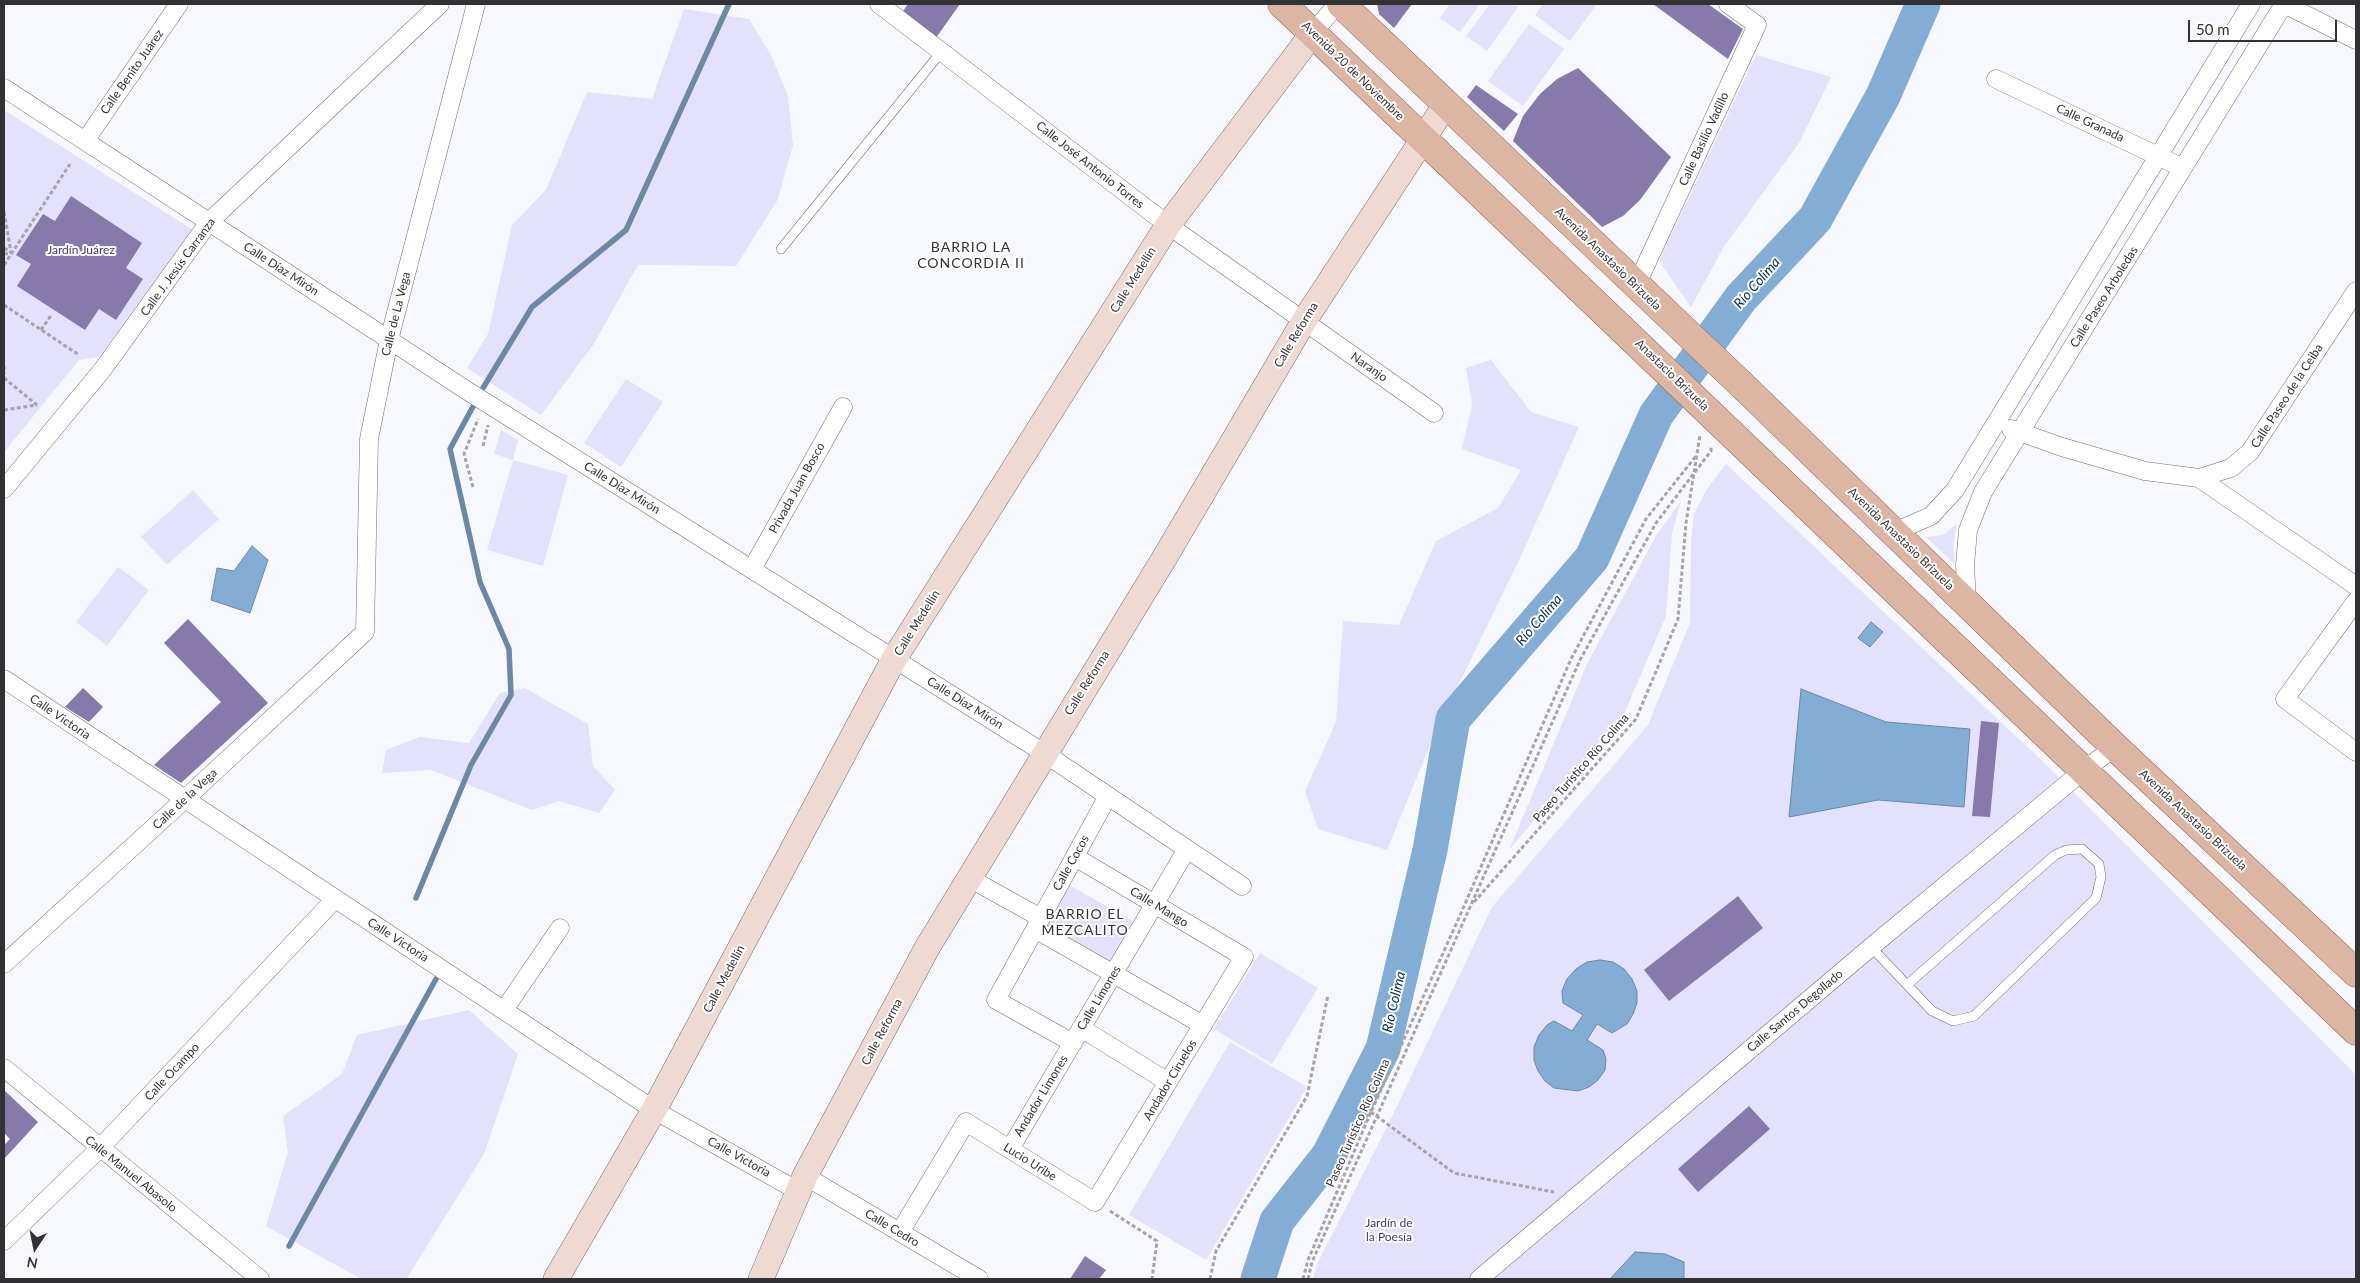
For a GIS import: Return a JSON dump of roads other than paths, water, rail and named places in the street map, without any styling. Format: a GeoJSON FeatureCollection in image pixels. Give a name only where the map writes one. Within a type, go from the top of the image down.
{"type":"FeatureCollection","features":[{"type":"Feature","properties":{"kind":"main road","name":"Avenida 20 de Noviembre"},"geometry":{"type":"LineString","coordinates":[[1282,4],[1423,138]]}},
{"type":"Feature","properties":{"kind":"main road"},"geometry":{"type":"LineString","coordinates":[[1341,4],[1446,104]]}},
{"type":"Feature","properties":{"kind":"main road","name":"Avenida Anastasio Brizuela"},"geometry":{"type":"LineString","coordinates":[[1446,104],[1743,386],[2115,747],[2356,973]]}},
{"type":"Feature","properties":{"kind":"main road","name":"Anastacio Brizuela"},"geometry":{"type":"LineString","coordinates":[[1423,138],[1630,334],[1708,422],[2084,770]]}},
{"type":"Feature","properties":{"kind":"main road"},"geometry":{"type":"LineString","coordinates":[[2084,770],[2356,1032]]}},
{"type":"Feature","properties":{"kind":"street","name":"Calle Benito Juárez"},"geometry":{"type":"LineString","coordinates":[[85,141],[179,4]]}},
{"type":"Feature","properties":{"kind":"street","name":"Calle J. Jesús Carranza"},"geometry":{"type":"LineString","coordinates":[[4,489],[103,369],[208,222],[440,4]]}},
{"type":"Feature","properties":{"kind":"street","name":"Calle de La Vega"},"geometry":{"type":"LineString","coordinates":[[365,632],[370,439],[389,340],[476,4]]}},
{"type":"Feature","properties":{"kind":"street","name":"Calle José Antonio Torres"},"geometry":{"type":"LineString","coordinates":[[879,4],[1168,225],[1304,321]]}},
{"type":"Feature","properties":{"kind":"street","name":"Calle Medellín"},"geometry":{"type":"LineString","coordinates":[[556,1279],[654,1110],[894,659],[1168,225],[1337,4]]}},
{"type":"Feature","properties":{"kind":"street","name":"Calle Basilio Vadillo"},"geometry":{"type":"LineString","coordinates":[[1643,292],[1757,25],[1728,4]]}},
{"type":"Feature","properties":{"kind":"street","name":"Calle Paseo Arboledas"},"geometry":{"type":"LineString","coordinates":[[1894,532],[1931,516],[1947,500],[1996,424],[2251,4]]}},
{"type":"Feature","properties":{"kind":"street","name":"Calle Paseo Arboledas"},"geometry":{"type":"LineString","coordinates":[[1967,604],[1965,565],[1968,530],[1983,492],[2284,4]]}},
{"type":"Feature","properties":{"kind":"street"},"geometry":{"type":"LineString","coordinates":[[2284,4],[2356,40]]}},
{"type":"Feature","properties":{"kind":"street","name":"Calle Granada"},"geometry":{"type":"LineString","coordinates":[[1996,79],[2183,168]]}},
{"type":"Feature","properties":{"kind":"street","name":"Calle Díaz Mirón"},"geometry":{"type":"LineString","coordinates":[[4,88],[484,402],[1044,753],[1242,886]]}},
{"type":"Feature","properties":{"kind":"street","name":"Calle Reforma"},"geometry":{"type":"LineString","coordinates":[[761,1279],[802,1183],[927,948],[1165,557],[1304,321],[1446,104]]}},
{"type":"Feature","properties":{"kind":"street"},"geometry":{"type":"LineString","coordinates":[[2127,208],[2150,221]]}},
{"type":"Feature","properties":{"kind":"street","name":"Calle Paseo de la Ceiba"},"geometry":{"type":"LineString","coordinates":[[1996,424],[2062,447],[2145,470],[2199,478],[2231,468],[2250,452],[2356,291]]}},
{"type":"Feature","properties":{"kind":"street","name":"Naranjo"},"geometry":{"type":"LineString","coordinates":[[1304,321],[1434,413]]}},
{"type":"Feature","properties":{"kind":"street","name":"Privada Juan Bosco"},"geometry":{"type":"LineString","coordinates":[[752,570],[843,407]]}},
{"type":"Feature","properties":{"kind":"street"},"geometry":{"type":"LineString","coordinates":[[2199,478],[2356,586]]}},
{"type":"Feature","properties":{"kind":"street"},"geometry":{"type":"LineString","coordinates":[[2356,601],[2285,699],[2356,752]]}},
{"type":"Feature","properties":{"kind":"street","name":"Calle de la Vega"},"geometry":{"type":"LineString","coordinates":[[4,964],[365,632]]}},
{"type":"Feature","properties":{"kind":"street","name":"Calle Victoria"},"geometry":{"type":"LineString","coordinates":[[4,679],[654,1110],[802,1183]]}},
{"type":"Feature","properties":{"kind":"street","name":"Calle Santos Degollado"},"geometry":{"type":"LineString","coordinates":[[1479,1279],[1871,947],[2084,770],[2115,747]]}},
{"type":"Feature","properties":{"kind":"street","name":"Calle Cocos"},"geometry":{"type":"LineString","coordinates":[[1077,1035],[996,1000],[1108,796]]}},
{"type":"Feature","properties":{"kind":"street"},"geometry":{"type":"LineString","coordinates":[[1154,904],[1187,849]]}},
{"type":"Feature","properties":{"kind":"street","name":"Calle Mango"},"geometry":{"type":"LineString","coordinates":[[1075,857],[1244,957]]}},
{"type":"Feature","properties":{"kind":"street"},"geometry":{"type":"LineString","coordinates":[[969,878],[1113,974],[1203,1025]]}},
{"type":"Feature","properties":{"kind":"street","name":"Calle Ocampo"},"geometry":{"type":"LineString","coordinates":[[4,1241],[100,1148],[335,899]]}},
{"type":"Feature","properties":{"kind":"street","name":"Calle Limones"},"geometry":{"type":"LineString","coordinates":[[1077,1035],[1154,904]]}},
{"type":"Feature","properties":{"kind":"street"},"geometry":{"type":"LineString","coordinates":[[504,1010],[560,928]]}},
{"type":"Feature","properties":{"kind":"street","name":"Andador Ciruelos"},"geometry":{"type":"LineString","coordinates":[[1095,1202],[1244,957]]}},
{"type":"Feature","properties":{"kind":"street"},"geometry":{"type":"LineString","coordinates":[[1077,1035],[1168,1082]]}},
{"type":"Feature","properties":{"kind":"street","name":"Andador Limones"},"geometry":{"type":"LineString","coordinates":[[1010,1149],[1077,1035]]}},
{"type":"Feature","properties":{"kind":"street","name":"Calle Manuel Abasolo"},"geometry":{"type":"LineString","coordinates":[[4,1068],[260,1279]]}},
{"type":"Feature","properties":{"kind":"street","name":"Lucio Uribe"},"geometry":{"type":"LineString","coordinates":[[900,1232],[966,1122],[1095,1202]]}},
{"type":"Feature","properties":{"kind":"street","name":"Calle Cedro"},"geometry":{"type":"LineString","coordinates":[[802,1183],[900,1232],[979,1279]]}},
{"type":"Feature","properties":{"kind":"lane"},"geometry":{"type":"LineString","coordinates":[[781,249],[942,51]]}},
{"type":"Feature","properties":{"kind":"lane"},"geometry":{"type":"LineString","coordinates":[[1871,947],[1932,1011],[1953,1021],[1974,1016],[2096,898],[2101,877],[2100,864],[2082,849],[2066,850],[2055,855],[1908,984]]}},
{"type":"Feature","properties":{"kind":"water"},"geometry":{"type":"Polygon","coordinates":[[[252,546],[268,560],[250,613],[211,600],[217,568],[234,571],[252,546]]]}},
{"type":"Feature","properties":{"kind":"water"},"geometry":{"type":"Polygon","coordinates":[[[1871,622],[1883,632],[1870,647],[1858,638],[1871,622]]]}},
{"type":"Feature","properties":{"kind":"water"},"geometry":{"type":"Polygon","coordinates":[[[1801,689],[1886,722],[1970,729],[1964,807],[1878,800],[1789,817],[1801,689]]]}},
{"type":"Feature","properties":{"kind":"water"},"geometry":{"type":"Polygon","coordinates":[[[1600,960],[1613,962],[1624,969],[1632,979],[1637,991],[1637,1003],[1627,1024],[1612,1033],[1597,1024],[1587,1040],[1603,1050],[1606,1059],[1605,1070],[1598,1080],[1589,1087],[1578,1091],[1554,1088],[1545,1081],[1538,1071],[1534,1060],[1534,1047],[1539,1035],[1547,1025],[1554,1021],[1572,1031],[1583,1015],[1563,1003],[1562,991],[1567,979],[1576,969],[1587,962],[1600,960]]]}},
{"type":"Feature","properties":{"kind":"water"},"geometry":{"type":"Polygon","coordinates":[[[1635,1252],[1665,1254],[1684,1262],[1684,1279],[1610,1279],[1635,1252]]]}},
{"type":"Feature","properties":{"kind":"waterway"},"geometry":{"type":"LineString","coordinates":[[416,898],[471,765],[511,695],[509,649],[480,582],[450,449],[483,388],[532,307],[626,230],[729,4]]}},
{"type":"Feature","properties":{"kind":"waterway","name":"Río Colima"},"geometry":{"type":"LineString","coordinates":[[1258,1279],[1277,1221],[1329,1155],[1383,1049],[1430,850],[1453,719],[1592,558],[1656,415],[1741,298],[1815,219],[1883,96],[1923,4]]}},
{"type":"Feature","properties":{"kind":"waterway"},"geometry":{"type":"LineString","coordinates":[[289,1246],[436,979]]}},
{"type":"Feature","properties":{"kind":"district","name":"BARRIO LA CONCORDIA II"},"geometry":{"type":"Point","coordinates":[971,256]}},
{"type":"Feature","properties":{"kind":"district","name":"BARRIO EL MEZCALITO"},"geometry":{"type":"Point","coordinates":[1085,922]}},
{"type":"Feature","properties":{"kind":"park label","name":"Jardín Juárez"},"geometry":{"type":"Point","coordinates":[81,250]}},
{"type":"Feature","properties":{"kind":"park label","name":"Jardín de la Poesía"},"geometry":{"type":"Point","coordinates":[1389,1230]}}]}
